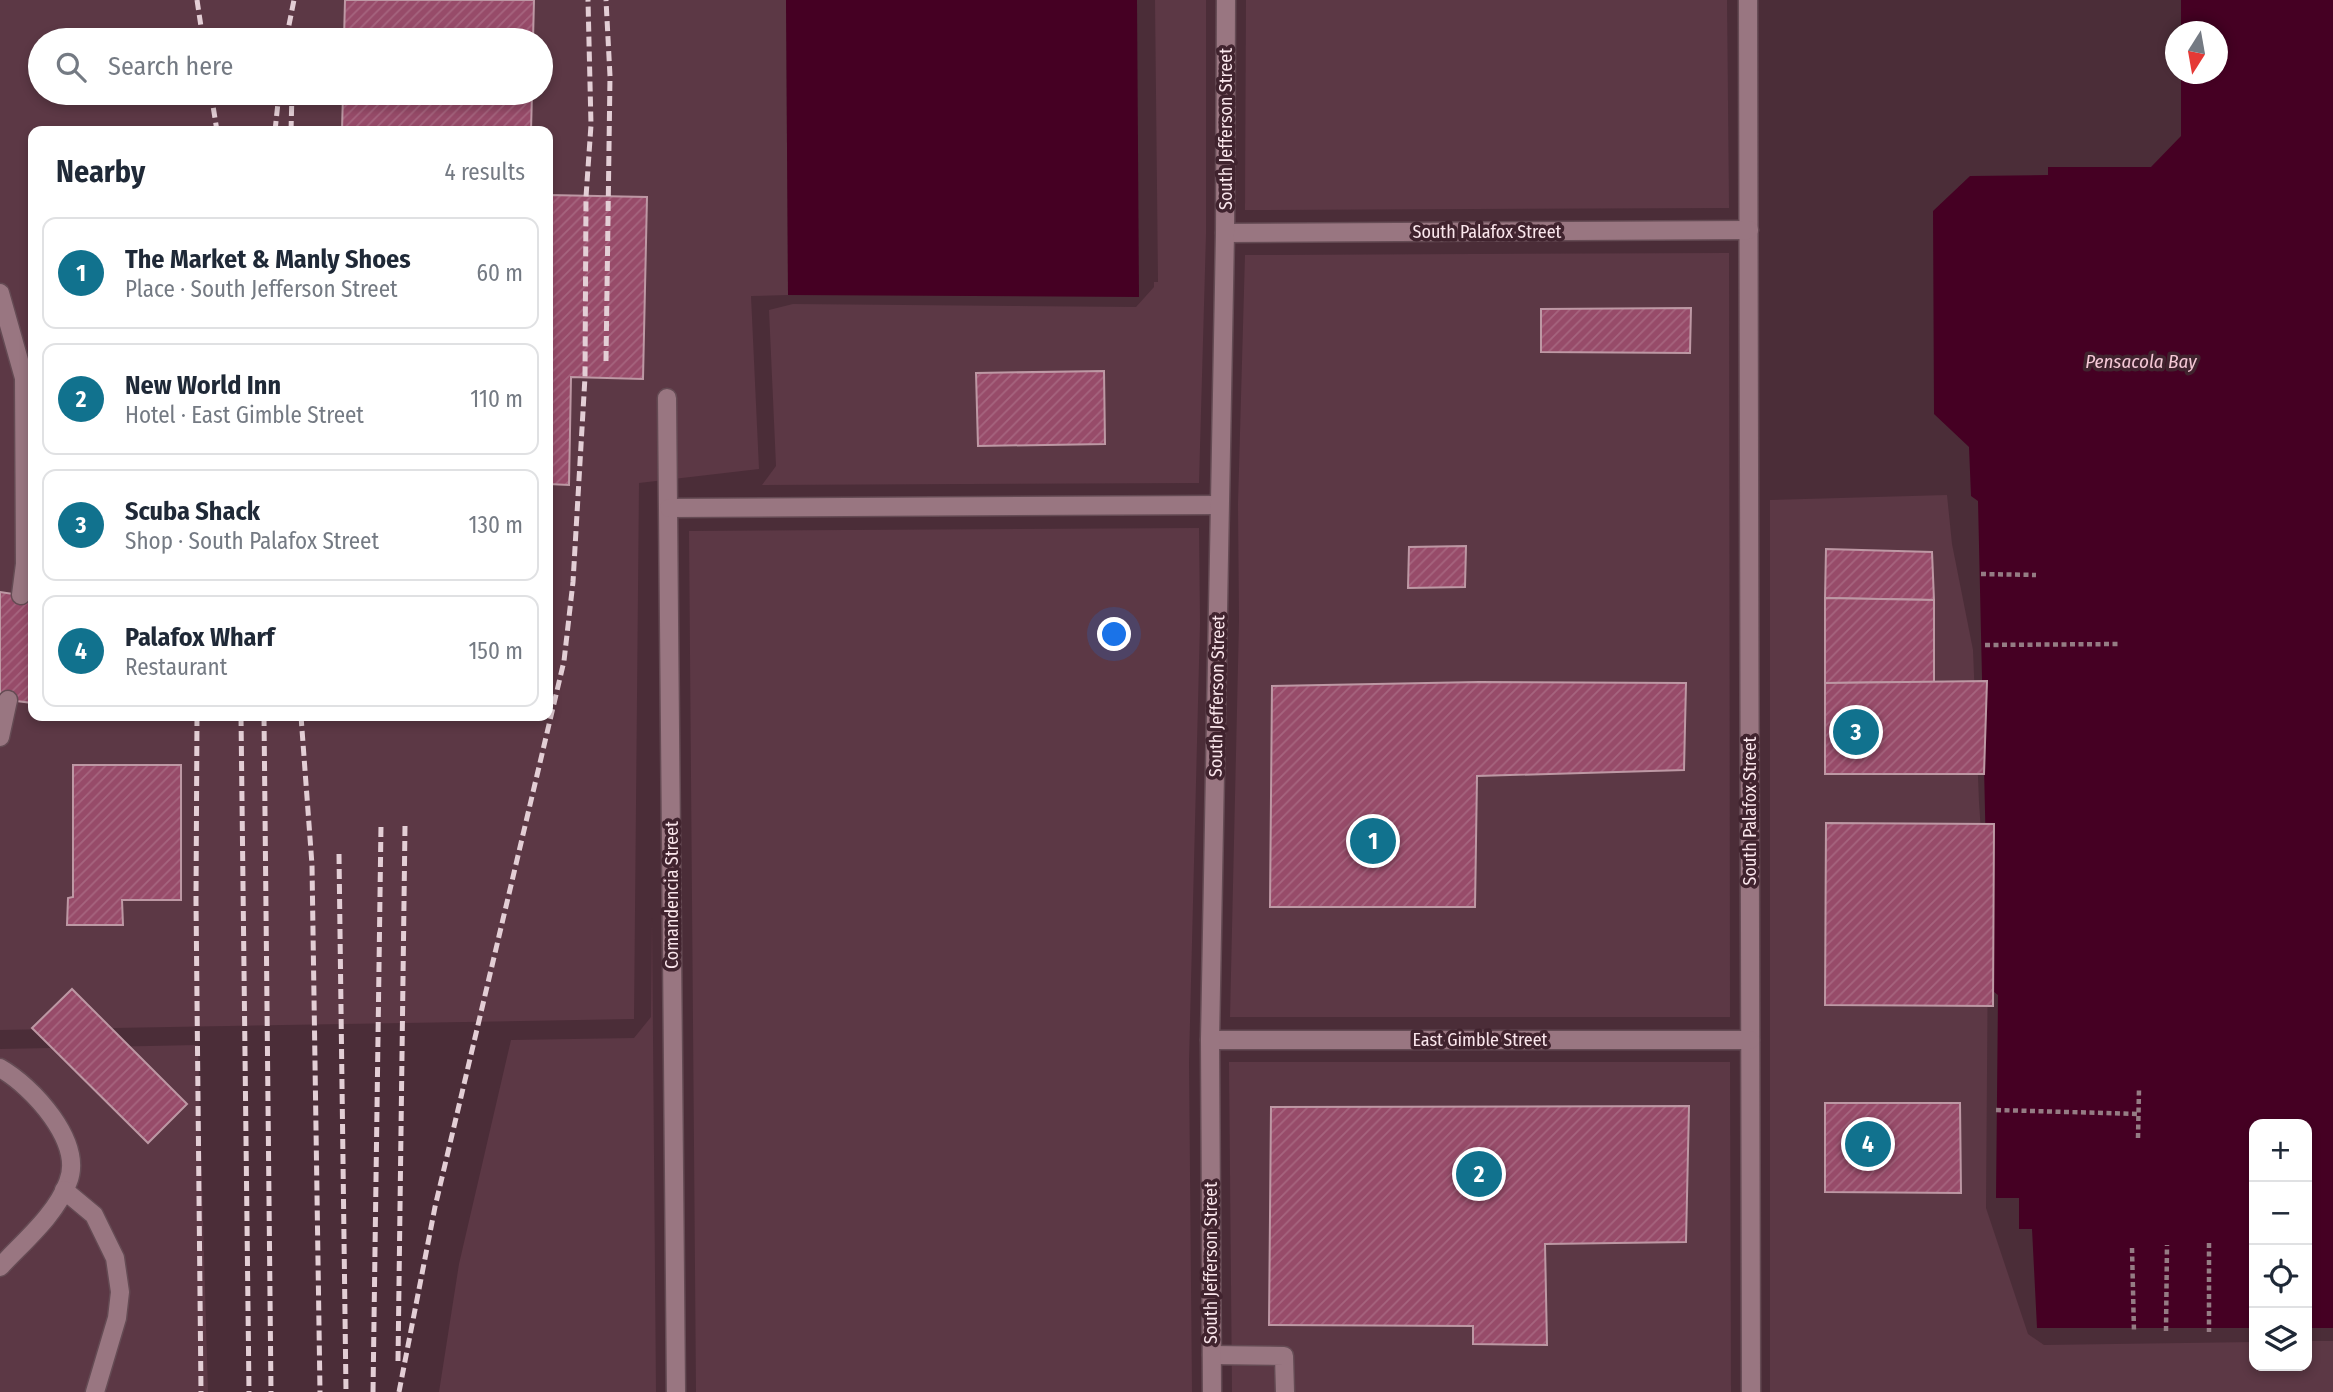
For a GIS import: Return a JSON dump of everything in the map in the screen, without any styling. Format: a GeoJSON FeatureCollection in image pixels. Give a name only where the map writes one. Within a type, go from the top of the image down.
{"type":"FeatureCollection","features":[{"type":"Feature","properties":{"kind":"street","name":"South Jefferson Street"},"geometry":{"type":"LineString","coordinates":[[1212,1392],[1210,1040],[1225,233],[1226,0]]}},
{"type":"Feature","properties":{"kind":"street","name":"South Palafox Street"},"geometry":{"type":"LineString","coordinates":[[1748,0],[1751,1392]]}},
{"type":"Feature","properties":{"kind":"street","name":"South Palafox Street"},"geometry":{"type":"LineString","coordinates":[[1225,233],[1749,230]]}},
{"type":"Feature","properties":{"kind":"street"},"geometry":{"type":"LineString","coordinates":[[0,293],[24,378],[25,564],[21,595]]}},
{"type":"Feature","properties":{"kind":"street","name":"Comandencia Street"},"geometry":{"type":"LineString","coordinates":[[667,398],[676,1392]]}},
{"type":"Feature","properties":{"kind":"street"},"geometry":{"type":"LineString","coordinates":[[669,508],[1218,505]]}},
{"type":"Feature","properties":{"kind":"street"},"geometry":{"type":"LineString","coordinates":[[0,737],[8,700]]}},
{"type":"Feature","properties":{"kind":"street","name":"East Gimble Street"},"geometry":{"type":"LineString","coordinates":[[1210,1040],[1750,1040]]}},
{"type":"Feature","properties":{"kind":"street"},"geometry":{"type":"LineString","coordinates":[[0,1068],[26,1087],[43,1104],[60,1127],[69,1154],[69,1180],[58,1201],[0,1267]]}},
{"type":"Feature","properties":{"kind":"street"},"geometry":{"type":"LineString","coordinates":[[64,1190],[94,1215],[115,1258],[120,1292],[117,1318],[96,1392]]}},
{"type":"Feature","properties":{"kind":"street"},"geometry":{"type":"LineString","coordinates":[[1212,1355],[1284,1356],[1285,1392]]}},
{"type":"Feature","properties":{"kind":"path"},"geometry":{"type":"LineString","coordinates":[[1981,575],[2036,575]]}},
{"type":"Feature","properties":{"kind":"path"},"geometry":{"type":"LineString","coordinates":[[1986,645],[2119,644]]}},
{"type":"Feature","properties":{"kind":"path"},"geometry":{"type":"LineString","coordinates":[[2138,1138],[2139,1089]]}},
{"type":"Feature","properties":{"kind":"path"},"geometry":{"type":"LineString","coordinates":[[1996,1110],[2140,1114]]}},
{"type":"Feature","properties":{"kind":"path"},"geometry":{"type":"LineString","coordinates":[[2208,1243],[2209,1332]]}},
{"type":"Feature","properties":{"kind":"path"},"geometry":{"type":"LineString","coordinates":[[2166,1331],[2167,1245]]}},
{"type":"Feature","properties":{"kind":"path"},"geometry":{"type":"LineString","coordinates":[[2253,1245],[2253,1308]]}},
{"type":"Feature","properties":{"kind":"path"},"geometry":{"type":"LineString","coordinates":[[2132,1248],[2134,1332]]}},
{"type":"Feature","properties":{"kind":"shaded area"},"geometry":{"type":"Polygon","coordinates":[[[0,0],[786,0],[788,295],[751,296],[759,469],[639,483],[634,1019],[0,1030],[0,0]]]}},
{"type":"Feature","properties":{"kind":"shaded area"},"geometry":{"type":"Polygon","coordinates":[[[1155,0],[1206,0],[1206,234],[1199,483],[762,485],[776,466],[769,310],[793,304],[1136,307],[1154,287],[1154,282],[1158,282],[1155,0]]]}},
{"type":"Feature","properties":{"kind":"shaded area"},"geometry":{"type":"Polygon","coordinates":[[[1246,0],[1727,0],[1729,208],[1245,210],[1246,0]]]}},
{"type":"Feature","properties":{"kind":"shaded area"},"geometry":{"type":"Polygon","coordinates":[[[1729,253],[1730,1017],[1230,1017],[1245,255],[1729,253]]]}},
{"type":"Feature","properties":{"kind":"shaded area"},"geometry":{"type":"Polygon","coordinates":[[[1947,495],[1952,544],[1973,650],[1988,938],[1986,1208],[2028,1334],[2044,1345],[2249,1342],[2249,1371],[2312,1371],[2312,1341],[2333,1341],[2333,1392],[1770,1392],[1770,500],[1947,495]]]}},
{"type":"Feature","properties":{"kind":"shaded area"},"geometry":{"type":"Polygon","coordinates":[[[1199,528],[1200,623],[1189,1062],[1192,1392],[696,1392],[689,531],[1199,528]]]}},
{"type":"Feature","properties":{"kind":"shaded area"},"geometry":{"type":"Polygon","coordinates":[[[652,918],[656,1392],[439,1392],[459,1264],[511,1040],[634,1038],[651,1017],[652,918]]]}},
{"type":"Feature","properties":{"kind":"shaded area"},"geometry":{"type":"Polygon","coordinates":[[[198,1045],[208,1392],[0,1392],[0,1049],[198,1045]]]}},
{"type":"Feature","properties":{"kind":"shaded area"},"geometry":{"type":"Polygon","coordinates":[[[1229,1062],[1730,1062],[1731,1392],[1232,1392],[1229,1062]]]}},
{"type":"Feature","properties":{"kind":"water"},"geometry":{"type":"Polygon","coordinates":[[[786,0],[1137,0],[1139,297],[788,295],[786,0]]]}},
{"type":"Feature","properties":{"kind":"water","name":"Pensacola Bay"},"geometry":{"type":"Polygon","coordinates":[[[2181,0],[2333,0],[2333,1328],[2312,1328],[2312,1119],[2249,1119],[2249,1328],[2037,1328],[2032,1229],[2019,1229],[2019,1198],[1996,1198],[1998,995],[1989,988],[1978,501],[1971,496],[1969,447],[1934,414],[1933,211],[1970,176],[2048,175],[2048,167],[2151,167],[2181,136],[2181,84],[2228,84],[2228,21],[2181,21],[2181,0]]]}},
{"type":"Feature","properties":{"kind":"building"},"geometry":{"type":"Polygon","coordinates":[[[345,0],[534,0],[533,28],[344,28],[345,0]]]}},
{"type":"Feature","properties":{"kind":"building"},"geometry":{"type":"Polygon","coordinates":[[[343,105],[532,105],[531,126],[342,126],[343,105]]]}},
{"type":"Feature","properties":{"kind":"building"},"geometry":{"type":"Polygon","coordinates":[[[553,195],[647,197],[643,379],[571,377],[569,485],[553,484],[553,195]]]}},
{"type":"Feature","properties":{"kind":"building"},"geometry":{"type":"Polygon","coordinates":[[[1691,308],[1690,353],[1541,352],[1541,309],[1691,308]]]}},
{"type":"Feature","properties":{"kind":"building"},"geometry":{"type":"Polygon","coordinates":[[[1104,371],[1105,444],[978,446],[976,373],[1104,371]]]}},
{"type":"Feature","properties":{"kind":"building"},"geometry":{"type":"Polygon","coordinates":[[[1466,546],[1465,587],[1408,588],[1409,547],[1466,546]]]}},
{"type":"Feature","properties":{"kind":"building"},"geometry":{"type":"Polygon","coordinates":[[[1826,549],[1932,552],[1934,600],[1825,598],[1826,549]]]}},
{"type":"Feature","properties":{"kind":"building"},"geometry":{"type":"Polygon","coordinates":[[[0,592],[28,596],[28,702],[0,699],[0,592]]]}},
{"type":"Feature","properties":{"kind":"building"},"geometry":{"type":"Polygon","coordinates":[[[1825,598],[1934,600],[1934,682],[1825,683],[1825,598]]]}},
{"type":"Feature","properties":{"kind":"building"},"geometry":{"type":"Polygon","coordinates":[[[1987,681],[1984,774],[1825,774],[1825,683],[1987,681]]]}},
{"type":"Feature","properties":{"kind":"building"},"geometry":{"type":"Polygon","coordinates":[[[1479,682],[1686,683],[1684,770],[1477,776],[1475,907],[1270,907],[1272,686],[1479,682]]]}},
{"type":"Feature","properties":{"kind":"building"},"geometry":{"type":"Polygon","coordinates":[[[73,765],[181,765],[181,900],[122,900],[123,925],[67,925],[68,898],[73,897],[73,765]]]}},
{"type":"Feature","properties":{"kind":"building"},"geometry":{"type":"Polygon","coordinates":[[[1826,823],[1994,824],[1993,1006],[1825,1005],[1826,823]]]}},
{"type":"Feature","properties":{"kind":"building"},"geometry":{"type":"Polygon","coordinates":[[[72,989],[187,1104],[148,1143],[32,1028],[72,989]]]}},
{"type":"Feature","properties":{"kind":"building"},"geometry":{"type":"Polygon","coordinates":[[[1825,1103],[1960,1103],[1961,1193],[1825,1192],[1825,1103]]]}},
{"type":"Feature","properties":{"kind":"building"},"geometry":{"type":"Polygon","coordinates":[[[1689,1106],[1686,1242],[1545,1244],[1547,1345],[1473,1344],[1473,1326],[1269,1325],[1271,1107],[1689,1106]]]}},
{"type":"Feature","properties":{"kind":"railway"},"geometry":{"type":"LineString","coordinates":[[197,0],[201,28]]}},
{"type":"Feature","properties":{"kind":"railway"},"geometry":{"type":"LineString","coordinates":[[288,28],[294,0]]}},
{"type":"Feature","properties":{"kind":"railway"},"geometry":{"type":"LineString","coordinates":[[553,708],[564,661],[573,582],[585,377],[586,197],[591,125],[588,0]]}},
{"type":"Feature","properties":{"kind":"railway"},"geometry":{"type":"LineString","coordinates":[[606,0],[610,76],[606,361]]}},
{"type":"Feature","properties":{"kind":"railway"},"geometry":{"type":"LineString","coordinates":[[213,105],[216,126]]}},
{"type":"Feature","properties":{"kind":"railway"},"geometry":{"type":"LineString","coordinates":[[276,126],[278,105]]}},
{"type":"Feature","properties":{"kind":"railway"},"geometry":{"type":"LineString","coordinates":[[291,126],[292,105]]}},
{"type":"Feature","properties":{"kind":"railway"},"geometry":{"type":"LineString","coordinates":[[197,721],[201,1392]]}},
{"type":"Feature","properties":{"kind":"railway"},"geometry":{"type":"LineString","coordinates":[[241,721],[249,1392]]}},
{"type":"Feature","properties":{"kind":"railway"},"geometry":{"type":"LineString","coordinates":[[264,721],[271,1392]]}},
{"type":"Feature","properties":{"kind":"railway"},"geometry":{"type":"LineString","coordinates":[[301,721],[312,865],[320,1392]]}},
{"type":"Feature","properties":{"kind":"railway"},"geometry":{"type":"LineString","coordinates":[[399,1392],[435,1207],[550,721]]}},
{"type":"Feature","properties":{"kind":"railway"},"geometry":{"type":"LineString","coordinates":[[373,1392],[381,825]]}},
{"type":"Feature","properties":{"kind":"railway"},"geometry":{"type":"LineString","coordinates":[[398,1361],[405,826]]}},
{"type":"Feature","properties":{"kind":"railway"},"geometry":{"type":"LineString","coordinates":[[339,854],[346,1392]]}},
{"type":"Feature","properties":{"kind":"place","name":"Scuba Shack"},"geometry":{"type":"Point","coordinates":[1856,732]}},
{"type":"Feature","properties":{"kind":"place","name":"The Market & Manly Shoes"},"geometry":{"type":"Point","coordinates":[1373,841]}},
{"type":"Feature","properties":{"kind":"place","name":"Palafox Wharf"},"geometry":{"type":"Point","coordinates":[1868,1144]}},
{"type":"Feature","properties":{"kind":"place","name":"New World Inn"},"geometry":{"type":"Point","coordinates":[1479,1174]}}]}
